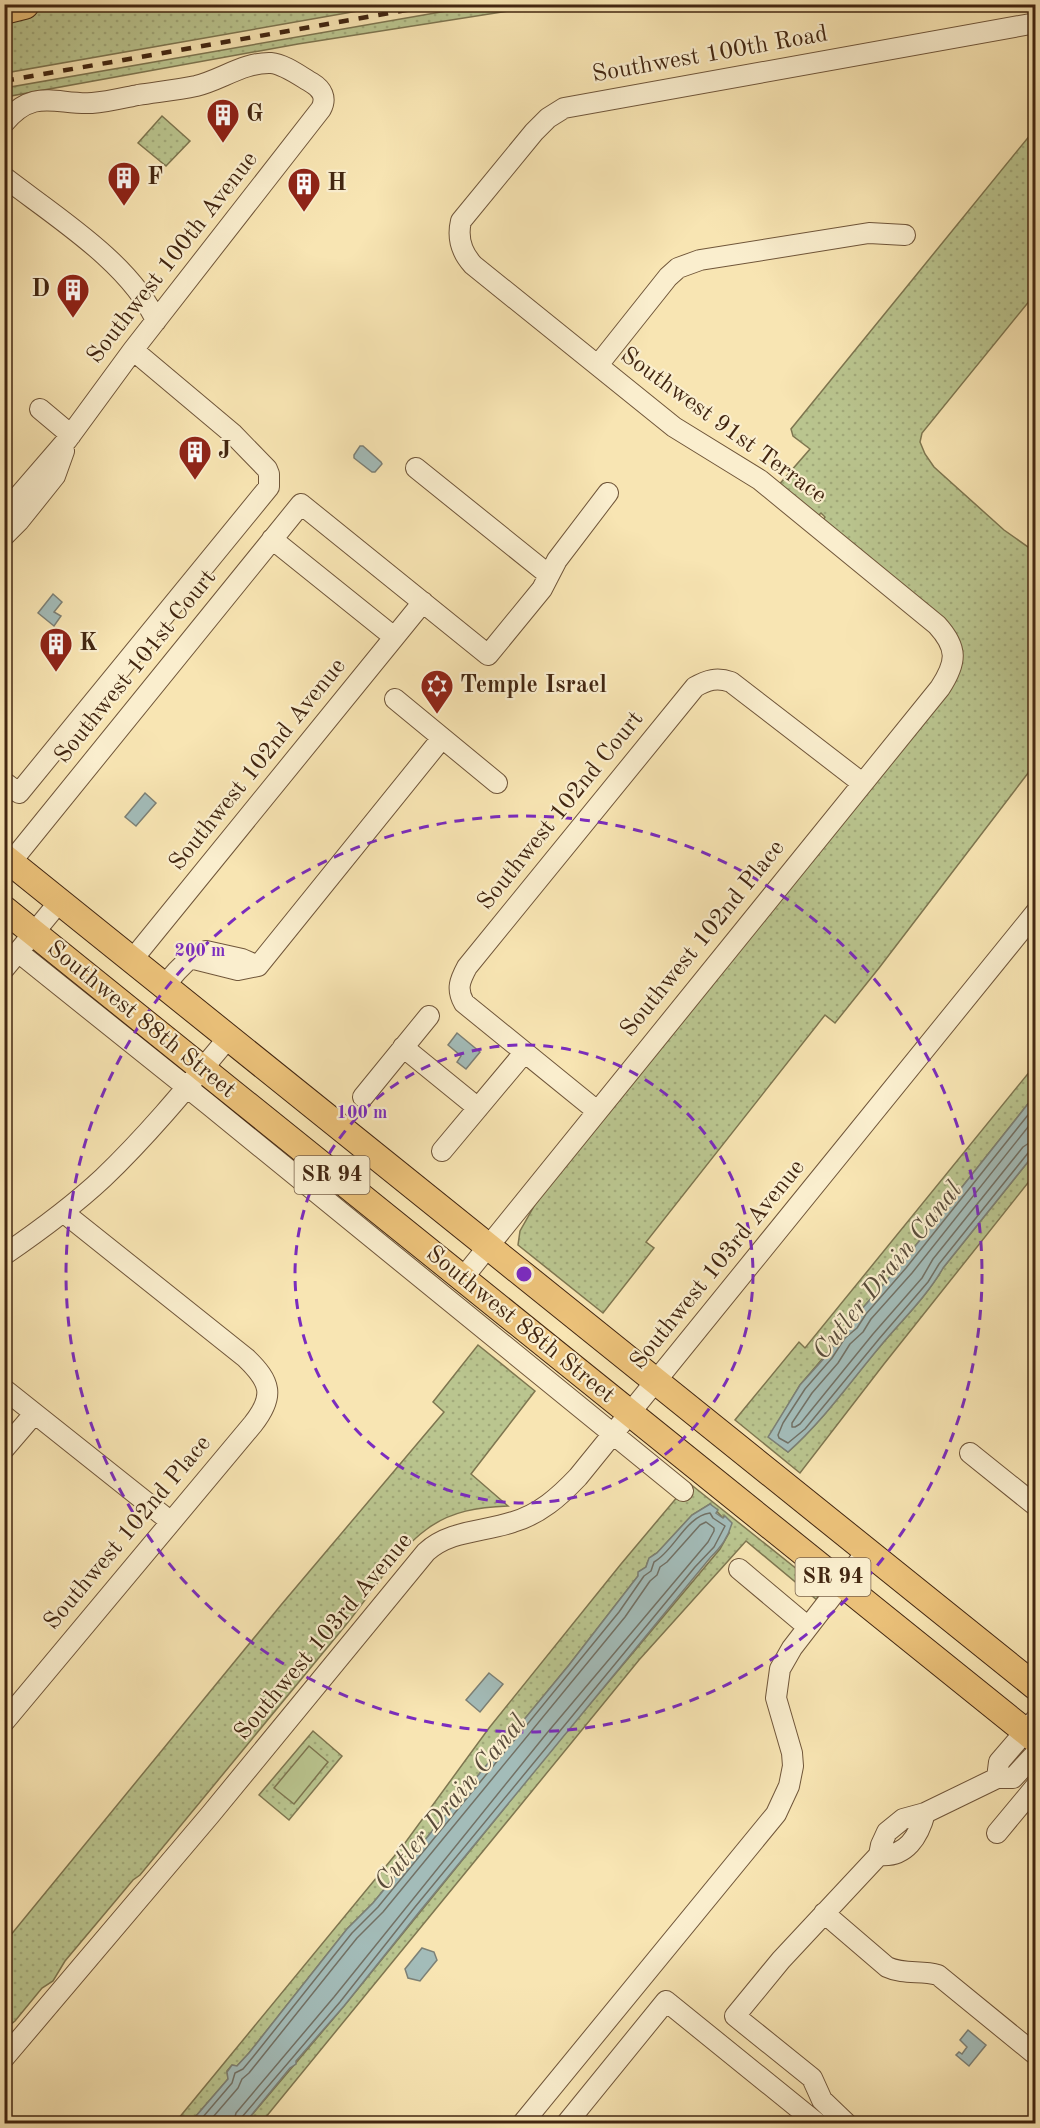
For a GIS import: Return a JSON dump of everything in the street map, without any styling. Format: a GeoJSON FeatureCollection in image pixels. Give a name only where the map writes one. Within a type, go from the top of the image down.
{"type":"FeatureCollection","features":[{"type":"Feature","properties":{"kind":"highway"},"geometry":{"type":"LineString","coordinates":[[4,9],[24,4]]}},
{"type":"Feature","properties":{"kind":"main road","name":"Southwest 88th Street"},"geometry":{"type":"LineString","coordinates":[[8,859],[1035,1687]]}},
{"type":"Feature","properties":{"kind":"main road","name":"Southwest 88th Street"},"geometry":{"type":"LineString","coordinates":[[4,909],[34,933],[195,1078],[462,1279],[623,1424],[841,1583],[1033,1736]]}},
{"type":"Feature","properties":{"kind":"street","name":"Southwest 100th Road"},"geometry":{"type":"LineString","coordinates":[[460,240],[460,227],[464,215],[534,132],[548,118],[564,108],[1035,23]]}},
{"type":"Feature","properties":{"kind":"street","name":"Southwest 100th Avenue"},"geometry":{"type":"LineString","coordinates":[[4,123],[14,111],[36,101],[57,99],[92,103],[198,86],[245,68],[267,63],[281,66],[317,86],[323,96],[321,109],[133,350],[69,438],[4,513]]}},
{"type":"Feature","properties":{"kind":"street"},"geometry":{"type":"LineString","coordinates":[[4,177],[112,261],[149,305],[156,321]]}},
{"type":"Feature","properties":{"kind":"street"},"geometry":{"type":"LineString","coordinates":[[598,365],[668,277],[682,266],[700,260],[869,233],[905,235]]}},
{"type":"Feature","properties":{"kind":"street","name":"Southwest 91st Terrace"},"geometry":{"type":"LineString","coordinates":[[460,240],[464,254],[473,265],[674,427],[760,480],[937,625]]}},
{"type":"Feature","properties":{"kind":"street"},"geometry":{"type":"LineString","coordinates":[[12,788],[265,493],[270,481],[267,469],[233,434],[133,350]]}},
{"type":"Feature","properties":{"kind":"street"},"geometry":{"type":"LineString","coordinates":[[40,409],[69,438]]}},
{"type":"Feature","properties":{"kind":"street","name":"Southwest 100th Avenue"},"geometry":{"type":"LineString","coordinates":[[4,536],[55,476],[69,438]]}},
{"type":"Feature","properties":{"kind":"street"},"geometry":{"type":"LineString","coordinates":[[416,468],[549,575]]}},
{"type":"Feature","properties":{"kind":"street"},"geometry":{"type":"LineString","coordinates":[[423,602],[488,655],[542,589],[557,560],[608,494]]}},
{"type":"Feature","properties":{"kind":"street","name":"Southwest 101st Court"},"geometry":{"type":"LineString","coordinates":[[8,859],[301,504],[423,602]]}},
{"type":"Feature","properties":{"kind":"street"},"geometry":{"type":"LineString","coordinates":[[272,539],[394,637]]}},
{"type":"Feature","properties":{"kind":"street","name":"Southwest 102nd Avenue"},"geometry":{"type":"LineString","coordinates":[[132,960],[423,602]]}},
{"type":"Feature","properties":{"kind":"street","name":"Southwest 102nd Place"},"geometry":{"type":"LineString","coordinates":[[462,1279],[940,688],[950,672],[953,651],[946,635],[937,625]]}},
{"type":"Feature","properties":{"kind":"street","name":"Southwest 102nd Court"},"geometry":{"type":"LineString","coordinates":[[524,1053],[464,1003],[458,988],[461,978],[467,967],[695,687],[712,679],[731,681],[862,783]]}},
{"type":"Feature","properties":{"kind":"street"},"geometry":{"type":"LineString","coordinates":[[395,699],[497,783]]}},
{"type":"Feature","properties":{"kind":"street"},"geometry":{"type":"LineString","coordinates":[[164,986],[190,958],[206,951],[242,959],[258,966],[442,738]]}},
{"type":"Feature","properties":{"kind":"street"},"geometry":{"type":"LineString","coordinates":[[4,969],[60,901]]}},
{"type":"Feature","properties":{"kind":"street","name":"Southwest 103rd Avenue"},"geometry":{"type":"LineString","coordinates":[[4,2058],[210,1815],[426,1552],[435,1544],[446,1539],[512,1523],[537,1512],[578,1477],[1035,912]]}},
{"type":"Feature","properties":{"kind":"street","name":"Southwest 88th Street"},"geometry":{"type":"LineString","coordinates":[[18,952],[195,1078],[623,1424],[682,1491]]}},
{"type":"Feature","properties":{"kind":"street"},"geometry":{"type":"LineString","coordinates":[[363,1097],[429,1016]]}},
{"type":"Feature","properties":{"kind":"street"},"geometry":{"type":"LineString","coordinates":[[4,1255],[63,1212],[118,1163],[229,1037]]}},
{"type":"Feature","properties":{"kind":"street"},"geometry":{"type":"LineString","coordinates":[[403,1047],[478,1108]]}},
{"type":"Feature","properties":{"kind":"street"},"geometry":{"type":"LineString","coordinates":[[442,1151],[524,1053],[597,1112]]}},
{"type":"Feature","properties":{"kind":"street","name":"Southwest 102nd Place"},"geometry":{"type":"LineString","coordinates":[[4,1722],[260,1415],[268,1394],[266,1380],[259,1370],[63,1212]]}},
{"type":"Feature","properties":{"kind":"street"},"geometry":{"type":"LineString","coordinates":[[4,1389],[170,1521]]}},
{"type":"Feature","properties":{"kind":"street"},"geometry":{"type":"LineString","coordinates":[[4,1449],[34,1413]]}},
{"type":"Feature","properties":{"kind":"street"},"geometry":{"type":"LineString","coordinates":[[970,1453],[1035,1506]]}},
{"type":"Feature","properties":{"kind":"street"},"geometry":{"type":"LineString","coordinates":[[522,2124],[776,1814],[789,1786],[794,1766],[776,1698],[784,1660],[867,1551]]}},
{"type":"Feature","properties":{"kind":"street"},"geometry":{"type":"LineString","coordinates":[[739,1569],[808,1627]]}},
{"type":"Feature","properties":{"kind":"street"},"geometry":{"type":"LineString","coordinates":[[997,1778],[999,1762],[1033,1736]]}},
{"type":"Feature","properties":{"kind":"street"},"geometry":{"type":"LineString","coordinates":[[996,1833],[1030,1793],[997,1778]]}},
{"type":"Feature","properties":{"kind":"street"},"geometry":{"type":"LineString","coordinates":[[847,2124],[822,2100],[812,2078],[735,2016],[781,1960],[879,1855],[884,1838],[895,1824],[903,1819],[925,1813],[997,1778]]}},
{"type":"Feature","properties":{"kind":"street"},"geometry":{"type":"LineString","coordinates":[[824,1913],[887,1967],[897,1972],[938,1975],[1035,2055]]}},
{"type":"Feature","properties":{"kind":"street"},"geometry":{"type":"LineString","coordinates":[[566,2124],[666,2001],[818,2124]]}},
{"type":"Feature","properties":{"kind":"green space"},"geometry":{"type":"Polygon","coordinates":[[[57,4],[392,5],[5,73],[4,17],[57,4]]]}},
{"type":"Feature","properties":{"kind":"green space"},"geometry":{"type":"Polygon","coordinates":[[[481,5],[547,5],[298,44],[5,97],[5,88],[481,5]]]}},
{"type":"Feature","properties":{"kind":"green space"},"geometry":{"type":"Polygon","coordinates":[[[162,116],[190,141],[166,166],[138,143],[162,116]]]}},
{"type":"Feature","properties":{"kind":"green space"},"geometry":{"type":"Polygon","coordinates":[[[1035,129],[1035,294],[922,433],[920,442],[934,467],[1004,530],[1035,552],[1035,764],[835,1023],[825,1015],[646,1242],[654,1248],[603,1313],[518,1245],[520,1231],[541,1194],[961,653],[821,523],[825,517],[821,513],[816,518],[777,487],[810,449],[793,436],[791,429],[1035,129]]]}},
{"type":"Feature","properties":{"kind":"green space"},"geometry":{"type":"Polygon","coordinates":[[[1035,1065],[1035,1095],[901,1264],[800,1385],[769,1437],[788,1452],[801,1440],[922,1298],[943,1268],[1035,1153],[1035,1174],[800,1473],[735,1420],[799,1342],[805,1348],[1035,1065]]]}},
{"type":"Feature","properties":{"kind":"green space"},"geometry":{"type":"Polygon","coordinates":[[[478,1345],[535,1391],[471,1474],[508,1506],[486,1507],[446,1518],[427,1529],[405,1549],[345,1626],[140,1875],[133,1880],[65,1961],[53,1981],[42,1988],[15,2021],[5,2029],[5,1942],[281,1605],[444,1412],[433,1402],[478,1345]]]}},
{"type":"Feature","properties":{"kind":"green space"},"geometry":{"type":"Polygon","coordinates":[[[689,1483],[813,1582],[818,1592],[817,1600],[746,1541],[639,1660],[261,2123],[245,2123],[720,1549],[729,1533],[724,1516],[723,1518],[710,1504],[692,1515],[650,1558],[646,1567],[639,1572],[569,1665],[373,1903],[347,1929],[249,2053],[237,2066],[232,2065],[227,2071],[228,2079],[190,2123],[174,2124],[405,1843],[489,1728],[689,1483]]]}},
{"type":"Feature","properties":{"kind":"green space"},"geometry":{"type":"Polygon","coordinates":[[[313,1731],[342,1756],[289,1820],[259,1795],[313,1731]]]}},
{"type":"Feature","properties":{"kind":"green space"},"geometry":{"type":"Polygon","coordinates":[[[309,1746],[328,1762],[294,1804],[274,1788],[309,1746]]]}},
{"type":"Feature","properties":{"kind":"water"},"geometry":{"type":"Polygon","coordinates":[[[360,446],[363,446],[381,462],[382,464],[375,472],[354,458],[360,446]]]}},
{"type":"Feature","properties":{"kind":"water"},"geometry":{"type":"Polygon","coordinates":[[[53,594],[62,602],[54,612],[61,616],[54,626],[38,613],[53,594]]]}},
{"type":"Feature","properties":{"kind":"water"},"geometry":{"type":"Polygon","coordinates":[[[145,793],[156,803],[136,826],[125,817],[145,793]]]}},
{"type":"Feature","properties":{"kind":"water"},"geometry":{"type":"Polygon","coordinates":[[[457,1033],[480,1052],[466,1069],[457,1062],[461,1056],[448,1045],[457,1033]]]}},
{"type":"Feature","properties":{"kind":"water"},"geometry":{"type":"Polygon","coordinates":[[[1035,1095],[1035,1153],[943,1268],[922,1298],[825,1414],[788,1452],[768,1437],[800,1385],[901,1264],[1035,1095]]]}},
{"type":"Feature","properties":{"kind":"water"},"geometry":{"type":"Polygon","coordinates":[[[710,1504],[718,1510],[716,1513],[723,1518],[725,1516],[732,1523],[721,1546],[344,2006],[296,2061],[296,2064],[290,2068],[245,2123],[190,2123],[228,2079],[227,2072],[232,2065],[237,2066],[249,2053],[347,1929],[373,1903],[569,1665],[638,1576],[638,1572],[646,1567],[649,1558],[657,1553],[692,1515],[710,1504]]]}},
{"type":"Feature","properties":{"kind":"water"},"geometry":{"type":"Polygon","coordinates":[[[489,1673],[503,1684],[480,1712],[466,1700],[489,1673]]]}},
{"type":"Feature","properties":{"kind":"water"},"geometry":{"type":"Polygon","coordinates":[[[422,1948],[434,1952],[437,1960],[420,1981],[408,1978],[405,1969],[422,1948]]]}},
{"type":"Feature","properties":{"kind":"water"},"geometry":{"type":"Polygon","coordinates":[[[968,2030],[986,2045],[969,2066],[956,2055],[959,2052],[962,2054],[967,2047],[960,2040],[968,2030]]]}},
{"type":"Feature","properties":{"kind":"railway"},"geometry":{"type":"LineString","coordinates":[[4,81],[441,4]]}},
{"type":"Feature","properties":{"kind":"place","name":"G"},"geometry":{"type":"Point","coordinates":[223,144]}},
{"type":"Feature","properties":{"kind":"place","name":"F"},"geometry":{"type":"Point","coordinates":[124,207]}},
{"type":"Feature","properties":{"kind":"place","name":"H"},"geometry":{"type":"Point","coordinates":[304,213]}},
{"type":"Feature","properties":{"kind":"place","name":"D"},"geometry":{"type":"Point","coordinates":[73,319]}},
{"type":"Feature","properties":{"kind":"place","name":"J"},"geometry":{"type":"Point","coordinates":[195,481]}},
{"type":"Feature","properties":{"kind":"place","name":"K"},"geometry":{"type":"Point","coordinates":[56,673]}},
{"type":"Feature","properties":{"kind":"place","name":"Temple Israel"},"geometry":{"type":"Point","coordinates":[437,715]}},
{"type":"Feature","properties":{"kind":"water label","name":"Cutler Drain Canal"},"geometry":{"type":"Point","coordinates":[888,1271]}},
{"type":"Feature","properties":{"kind":"water label","name":"Cutler Drain Canal"},"geometry":{"type":"Point","coordinates":[451,1803]}}]}
